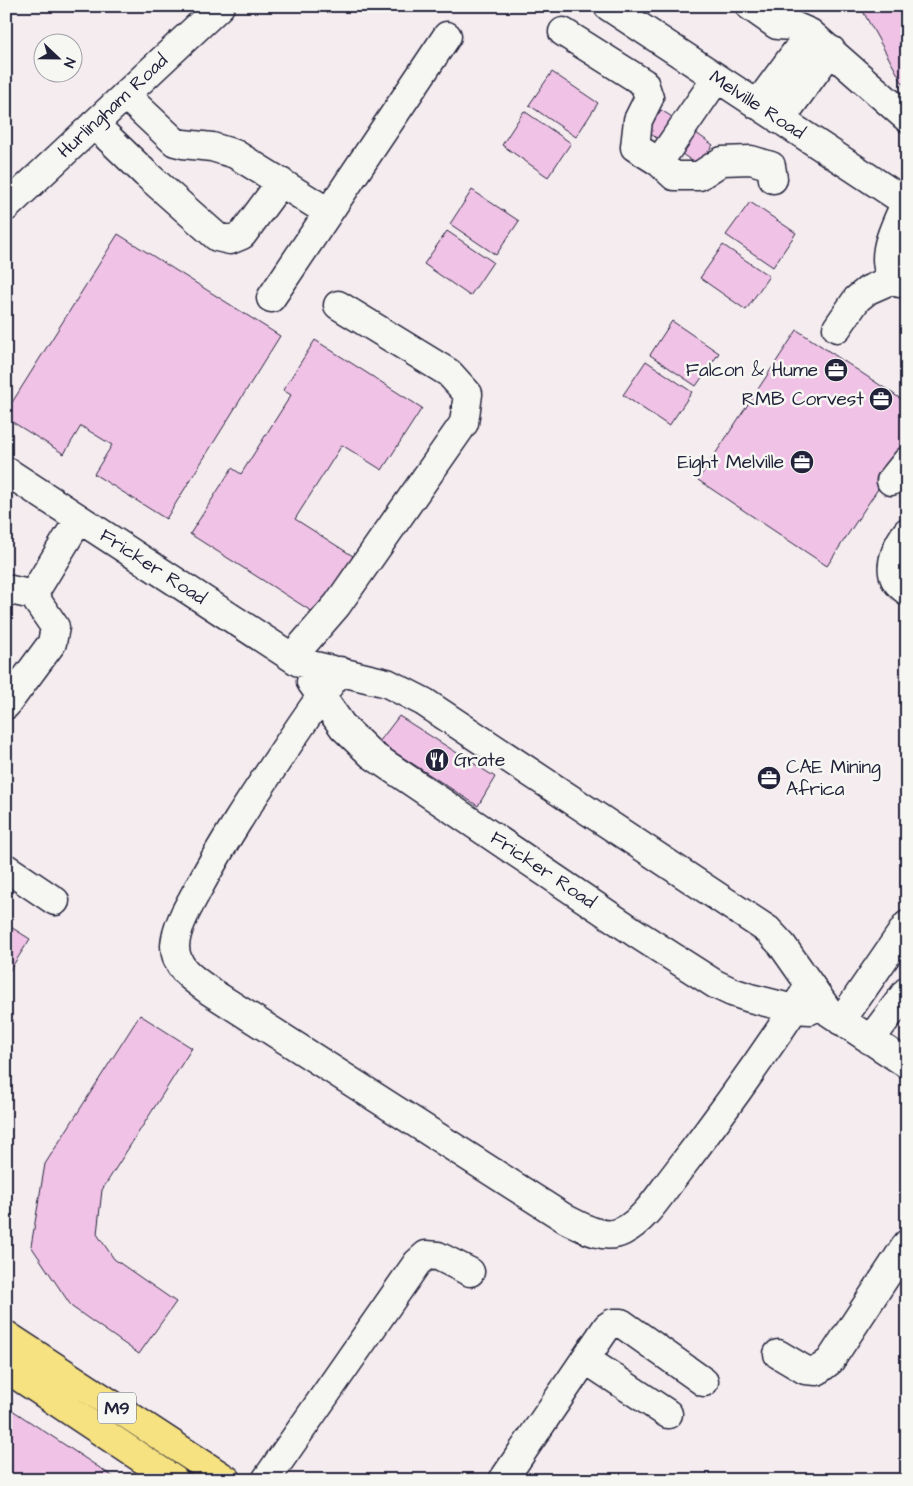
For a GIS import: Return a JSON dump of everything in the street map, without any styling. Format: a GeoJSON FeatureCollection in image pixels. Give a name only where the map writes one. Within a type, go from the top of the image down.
{"type":"FeatureCollection","features":[{"type":"Feature","properties":{"kind":"main road","name":"M9"},"geometry":{"type":"LineString","coordinates":[[6,1335],[227,1480]]}},
{"type":"Feature","properties":{"kind":"main road","name":"M9"},"geometry":{"type":"LineString","coordinates":[[6,1368],[174,1480]]}},
{"type":"Feature","properties":{"kind":"street","name":"Hurlingham Road"},"geometry":{"type":"LineString","coordinates":[[6,207],[220,6]]}},
{"type":"Feature","properties":{"kind":"street","name":"Melville Road"},"geometry":{"type":"LineString","coordinates":[[608,6],[906,203]]}},
{"type":"Feature","properties":{"kind":"street"},"geometry":{"type":"LineString","coordinates":[[750,6],[777,25],[794,26],[810,33],[907,118]]}},
{"type":"Feature","properties":{"kind":"street"},"geometry":{"type":"LineString","coordinates":[[563,32],[644,84],[649,98],[638,120],[635,147],[659,162],[674,176],[699,176],[722,161],[751,160],[771,166],[773,179]]}},
{"type":"Feature","properties":{"kind":"street"},"geometry":{"type":"LineString","coordinates":[[757,105],[810,33]]}},
{"type":"Feature","properties":{"kind":"street"},"geometry":{"type":"LineString","coordinates":[[271,298],[447,36]]}},
{"type":"Feature","properties":{"kind":"street"},"geometry":{"type":"LineString","coordinates":[[780,120],[831,50]]}},
{"type":"Feature","properties":{"kind":"street"},"geometry":{"type":"LineString","coordinates":[[659,162],[716,78]]}},
{"type":"Feature","properties":{"kind":"street"},"geometry":{"type":"LineString","coordinates":[[125,95],[175,142],[212,147],[236,154],[328,212]]}},
{"type":"Feature","properties":{"kind":"street"},"geometry":{"type":"LineString","coordinates":[[94,124],[146,174],[217,237],[230,240],[242,235],[280,182]]}},
{"type":"Feature","properties":{"kind":"street"},"geometry":{"type":"LineString","coordinates":[[146,174],[175,142]]}},
{"type":"Feature","properties":{"kind":"street"},"geometry":{"type":"LineString","coordinates":[[900,284],[887,262],[892,233],[906,203]]}},
{"type":"Feature","properties":{"kind":"street"},"geometry":{"type":"LineString","coordinates":[[900,284],[907,256]]}},
{"type":"Feature","properties":{"kind":"street"},"geometry":{"type":"LineString","coordinates":[[837,328],[857,299],[868,290],[900,284]]}},
{"type":"Feature","properties":{"kind":"street"},"geometry":{"type":"LineString","coordinates":[[296,660],[337,605],[464,423],[468,394],[449,373],[338,305]]}},
{"type":"Feature","properties":{"kind":"street","name":"Fricker Road"},"geometry":{"type":"LineString","coordinates":[[6,471],[296,660],[387,683],[424,702],[768,930],[782,945],[835,1016],[907,1064]]}},
{"type":"Feature","properties":{"kind":"street"},"geometry":{"type":"LineString","coordinates":[[33,596],[80,519]]}},
{"type":"Feature","properties":{"kind":"street"},"geometry":{"type":"LineString","coordinates":[[907,532],[900,542],[893,567],[895,580],[907,591]]}},
{"type":"Feature","properties":{"kind":"street"},"geometry":{"type":"LineString","coordinates":[[6,589],[33,596],[55,628],[52,643],[6,705]]}},
{"type":"Feature","properties":{"kind":"street","name":"Fricker Road"},"geometry":{"type":"LineString","coordinates":[[296,660],[343,727],[372,755],[637,934],[715,984],[732,992],[794,1009],[835,1016]]}},
{"type":"Feature","properties":{"kind":"street"},"geometry":{"type":"LineString","coordinates":[[340,671],[320,696],[242,813],[202,882],[180,928],[175,946],[178,961],[188,974],[211,992],[566,1219],[596,1232],[609,1234],[622,1232],[638,1220],[655,1200],[697,1145],[810,985]]}},
{"type":"Feature","properties":{"kind":"street"},"geometry":{"type":"LineString","coordinates":[[6,868],[54,901]]}},
{"type":"Feature","properties":{"kind":"street"},"geometry":{"type":"LineString","coordinates":[[835,1016],[902,940]]}},
{"type":"Feature","properties":{"kind":"street"},"geometry":{"type":"LineString","coordinates":[[870,1040],[907,991]]}},
{"type":"Feature","properties":{"kind":"street"},"geometry":{"type":"LineString","coordinates":[[778,1354],[805,1370],[817,1371],[830,1361],[907,1244]]}},
{"type":"Feature","properties":{"kind":"street"},"geometry":{"type":"LineString","coordinates":[[266,1480],[417,1263],[426,1255],[438,1256],[470,1272]]}},
{"type":"Feature","properties":{"kind":"street"},"geometry":{"type":"LineString","coordinates":[[503,1480],[606,1327],[613,1323],[621,1323],[704,1382]]}},
{"type":"Feature","properties":{"kind":"street"},"geometry":{"type":"LineString","coordinates":[[585,1359],[668,1414]]}},
{"type":"Feature","properties":{"kind":"building"},"geometry":{"type":"Polygon","coordinates":[[[860,6],[907,6],[907,91],[860,6]]]}},
{"type":"Feature","properties":{"kind":"building"},"geometry":{"type":"Polygon","coordinates":[[[552,72],[598,103],[576,137],[529,105],[552,72]]]}},
{"type":"Feature","properties":{"kind":"building"},"geometry":{"type":"Polygon","coordinates":[[[661,110],[677,120],[662,142],[647,131],[661,110]]]}},
{"type":"Feature","properties":{"kind":"building"},"geometry":{"type":"Polygon","coordinates":[[[524,111],[571,143],[548,177],[502,145],[524,111]]]}},
{"type":"Feature","properties":{"kind":"building"},"geometry":{"type":"Polygon","coordinates":[[[696,133],[713,145],[698,165],[682,154],[696,133]]]}},
{"type":"Feature","properties":{"kind":"building"},"geometry":{"type":"Polygon","coordinates":[[[472,190],[519,221],[496,255],[450,224],[472,190]]]}},
{"type":"Feature","properties":{"kind":"building"},"geometry":{"type":"Polygon","coordinates":[[[750,202],[796,233],[773,267],[726,235],[750,202]]]}},
{"type":"Feature","properties":{"kind":"building"},"geometry":{"type":"Polygon","coordinates":[[[447,231],[493,262],[470,296],[424,264],[447,231]]]}},
{"type":"Feature","properties":{"kind":"building"},"geometry":{"type":"Polygon","coordinates":[[[118,234],[280,336],[166,519],[94,474],[112,445],[81,426],[64,454],[6,418],[6,412],[118,234]]]}},
{"type":"Feature","properties":{"kind":"building"},"geometry":{"type":"Polygon","coordinates":[[[723,245],[769,276],[746,310],[700,278],[723,245]]]}},
{"type":"Feature","properties":{"kind":"building"},"geometry":{"type":"Polygon","coordinates":[[[672,321],[719,353],[696,386],[650,355],[672,321]]]}},
{"type":"Feature","properties":{"kind":"building","name":"Eight Melville"},"geometry":{"type":"Polygon","coordinates":[[[797,330],[907,403],[907,445],[827,566],[698,480],[797,330]]]}},
{"type":"Feature","properties":{"kind":"building"},"geometry":{"type":"Polygon","coordinates":[[[315,340],[422,408],[382,470],[342,445],[295,519],[356,558],[319,616],[190,534],[232,468],[241,474],[291,395],[283,390],[315,340]]]}},
{"type":"Feature","properties":{"kind":"building"},"geometry":{"type":"Polygon","coordinates":[[[646,361],[692,392],[669,426],[623,395],[646,361]]]}},
{"type":"Feature","properties":{"kind":"building","name":"Grate"},"geometry":{"type":"Polygon","coordinates":[[[399,716],[495,777],[478,806],[379,742],[399,716]]]}},
{"type":"Feature","properties":{"kind":"building"},"geometry":{"type":"Polygon","coordinates":[[[6,924],[30,939],[6,976],[6,924]]]}},
{"type":"Feature","properties":{"kind":"building"},"geometry":{"type":"Polygon","coordinates":[[[140,1015],[192,1048],[102,1190],[97,1234],[114,1259],[176,1302],[139,1354],[72,1307],[31,1246],[45,1164],[140,1015]]]}},
{"type":"Feature","properties":{"kind":"building"},"geometry":{"type":"Polygon","coordinates":[[[6,1406],[118,1480],[6,1480],[6,1406]]]}},
{"type":"Feature","properties":{"kind":"place","name":"Falcon & Hume"},"geometry":{"type":"Point","coordinates":[836,370]}},
{"type":"Feature","properties":{"kind":"place","name":"RMB Corvest"},"geometry":{"type":"Point","coordinates":[881,399]}},
{"type":"Feature","properties":{"kind":"place","name":"Eight Melville"},"geometry":{"type":"Point","coordinates":[802,462]}},
{"type":"Feature","properties":{"kind":"place","name":"Grate"},"geometry":{"type":"Point","coordinates":[437,760]}},
{"type":"Feature","properties":{"kind":"place","name":"CAE Mining Africa"},"geometry":{"type":"Point","coordinates":[769,778]}}]}
